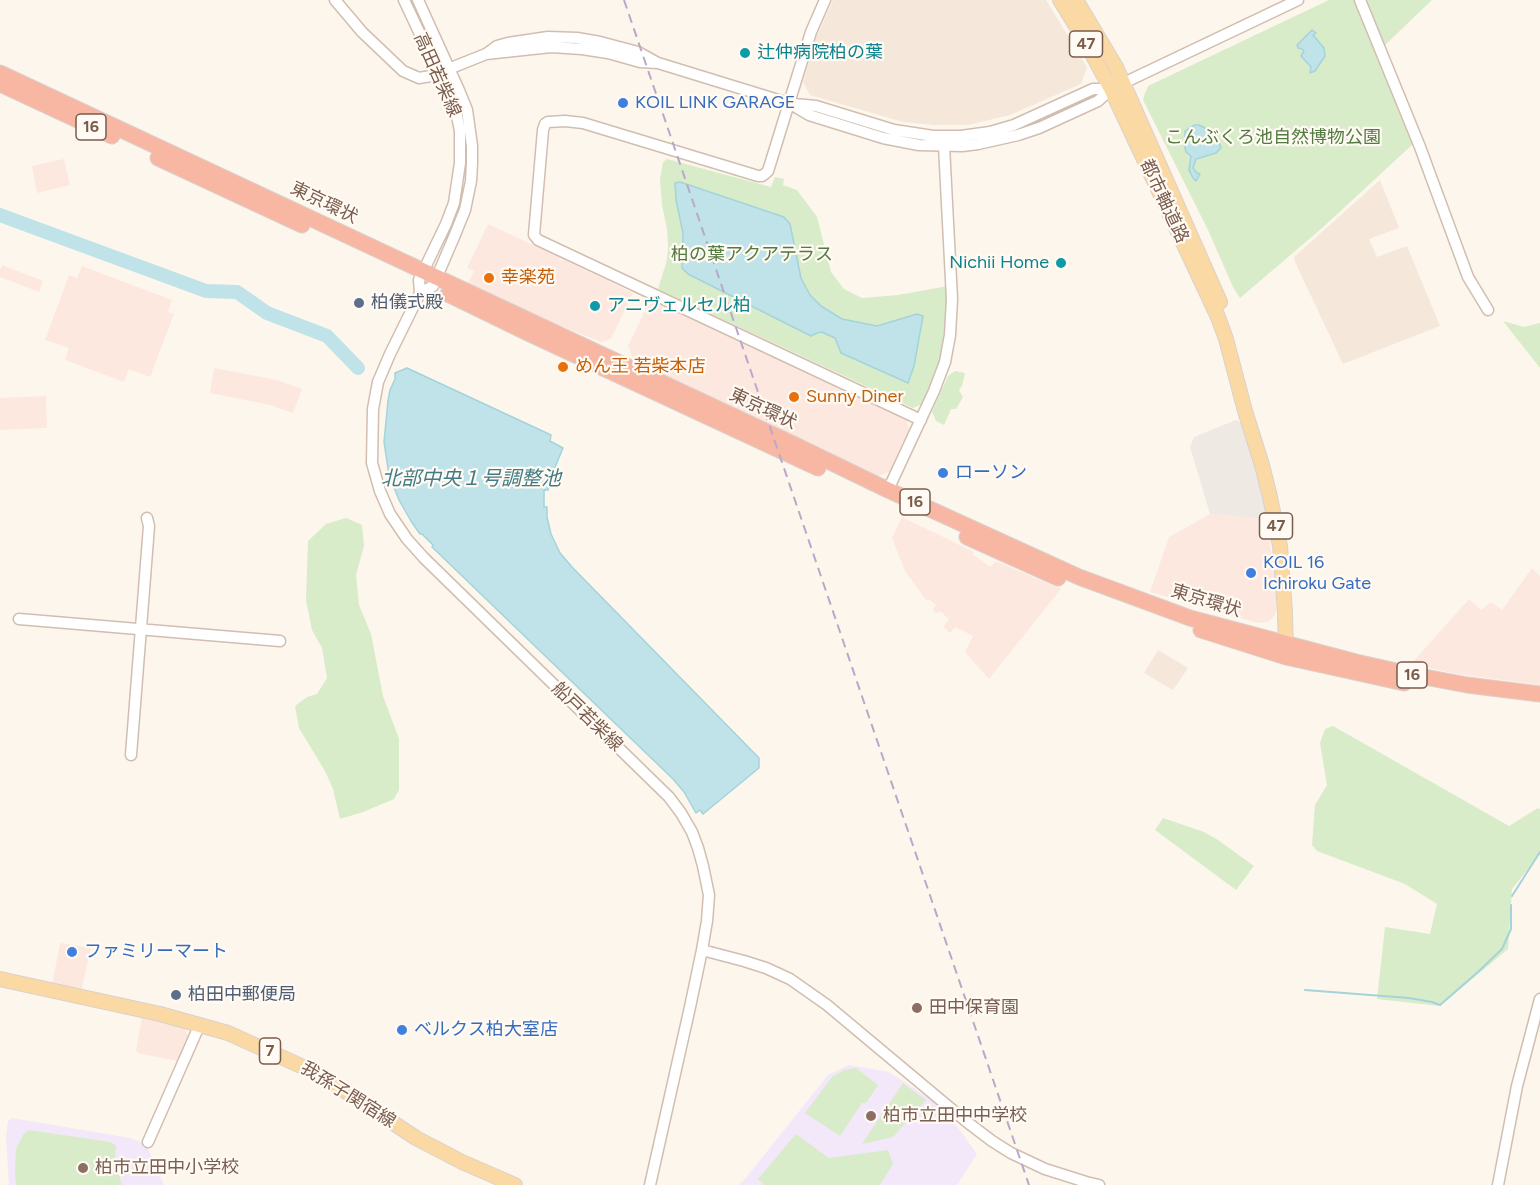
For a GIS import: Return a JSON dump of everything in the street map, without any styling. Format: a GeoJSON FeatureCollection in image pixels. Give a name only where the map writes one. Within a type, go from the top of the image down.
{"type":"FeatureCollection","features":[{"type":"Feature","properties":{"kind":"highway","name":"東京環状"},"geometry":{"type":"LineString","coordinates":[[0,73],[187,159],[325,226],[426,281],[586,360],[1037,569],[1123,603],[1236,642],[1467,685],[1540,694]]}},
{"type":"Feature","properties":{"kind":"highway","name":"東京環状"},"geometry":{"type":"LineString","coordinates":[[0,84],[426,281],[1079,577],[1286,651],[1414,686],[1540,704]]}},
{"type":"Feature","properties":{"kind":"main road","name":"都市軸道路"},"geometry":{"type":"LineString","coordinates":[[1060,0],[1117,86],[1207,269],[1232,331],[1238,352],[1245,411],[1262,465],[1280,546],[1286,651]]}},
{"type":"Feature","properties":{"kind":"main road","name":"都市軸道路"},"geometry":{"type":"LineString","coordinates":[[1076,0],[1109,54],[1117,86]]}},
{"type":"Feature","properties":{"kind":"main road","name":"我孫子関宿線"},"geometry":{"type":"LineString","coordinates":[[0,979],[160,1014],[228,1033],[321,1075],[416,1138],[462,1162],[515,1185]]}},
{"type":"Feature","properties":{"kind":"street"},"geometry":{"type":"LineString","coordinates":[[335,0],[403,72],[419,78],[439,73],[486,54],[551,47],[582,48],[640,62],[658,63],[789,103],[816,106],[914,134],[946,136],[990,132],[1034,117],[1093,89],[1117,86]]}},
{"type":"Feature","properties":{"kind":"street","name":"高田若柴線"},"geometry":{"type":"LineString","coordinates":[[404,0],[439,73],[457,116],[460,131],[460,163],[454,202],[426,281]]}},
{"type":"Feature","properties":{"kind":"street","name":"高田若柴線"},"geometry":{"type":"LineString","coordinates":[[418,0],[467,110],[472,146],[471,181],[465,210],[426,281]]}},
{"type":"Feature","properties":{"kind":"street"},"geometry":{"type":"LineString","coordinates":[[825,0],[815,20],[768,171],[762,176],[593,125],[565,121],[548,122],[543,130],[534,235],[538,240],[921,420]]}},
{"type":"Feature","properties":{"kind":"street"},"geometry":{"type":"LineString","coordinates":[[789,103],[809,115],[883,138],[919,145],[978,144],[1039,128],[1098,100],[1117,86],[1298,0]]}},
{"type":"Feature","properties":{"kind":"street"},"geometry":{"type":"LineString","coordinates":[[1360,0],[1420,147],[1465,270],[1488,310]]}},
{"type":"Feature","properties":{"kind":"street"},"geometry":{"type":"LineString","coordinates":[[888,490],[945,362],[952,315],[944,146]]}},
{"type":"Feature","properties":{"kind":"street","name":"船戸若柴線"},"geometry":{"type":"LineString","coordinates":[[426,281],[382,373],[373,409],[372,462],[390,514],[406,539],[424,558],[669,796],[692,832],[703,866],[709,895],[707,921],[650,1185]]}},
{"type":"Feature","properties":{"kind":"street"},"geometry":{"type":"LineString","coordinates":[[132,755],[149,526],[147,518]]}},
{"type":"Feature","properties":{"kind":"street"},"geometry":{"type":"LineString","coordinates":[[19,619],[280,641]]}},
{"type":"Feature","properties":{"kind":"street"},"geometry":{"type":"LineString","coordinates":[[702,950],[766,968],[790,980],[827,1005],[992,1141],[1045,1169],[1099,1185]]}},
{"type":"Feature","properties":{"kind":"street"},"geometry":{"type":"LineString","coordinates":[[1498,1185],[1517,1086],[1540,999]]}},
{"type":"Feature","properties":{"kind":"street"},"geometry":{"type":"LineString","coordinates":[[148,1142],[200,1024]]}},
{"type":"Feature","properties":{"kind":"shaded area"},"geometry":{"type":"Polygon","coordinates":[[[833,0],[1046,0],[1087,67],[1081,84],[1010,115],[968,125],[903,122],[810,95],[803,82],[816,38],[833,0]]]}},
{"type":"Feature","properties":{"kind":"shaded area"},"geometry":{"type":"Polygon","coordinates":[[[64,159],[70,185],[37,193],[32,166],[64,159]]]}},
{"type":"Feature","properties":{"kind":"shaded area"},"geometry":{"type":"Polygon","coordinates":[[[1380,180],[1399,228],[1369,239],[1377,257],[1407,246],[1440,326],[1343,364],[1294,257],[1380,180]]]}},
{"type":"Feature","properties":{"kind":"shaded area"},"geometry":{"type":"Polygon","coordinates":[[[488,224],[561,258],[559,262],[562,259],[633,293],[611,339],[601,342],[534,315],[468,284],[474,271],[467,268],[488,224]]]}},
{"type":"Feature","properties":{"kind":"shaded area"},"geometry":{"type":"Polygon","coordinates":[[[2,265],[43,281],[39,292],[0,277],[2,265]]]}},
{"type":"Feature","properties":{"kind":"shaded area"},"geometry":{"type":"Polygon","coordinates":[[[82,266],[172,300],[168,312],[174,314],[150,377],[129,369],[124,382],[65,360],[69,348],[45,340],[69,275],[77,278],[82,266]]]}},
{"type":"Feature","properties":{"kind":"shaded area"},"geometry":{"type":"Polygon","coordinates":[[[655,302],[907,421],[909,429],[889,472],[878,476],[634,362],[628,346],[648,305],[655,302]]]}},
{"type":"Feature","properties":{"kind":"shaded area"},"geometry":{"type":"Polygon","coordinates":[[[214,368],[277,380],[302,389],[293,413],[270,405],[210,393],[214,368]]]}},
{"type":"Feature","properties":{"kind":"shaded area"},"geometry":{"type":"Polygon","coordinates":[[[46,396],[47,428],[0,430],[0,398],[46,396]]]}},
{"type":"Feature","properties":{"kind":"shaded area"},"geometry":{"type":"Polygon","coordinates":[[[1236,420],[1241,423],[1246,437],[1267,519],[1210,514],[1190,447],[1194,437],[1236,420]]]}},
{"type":"Feature","properties":{"kind":"shaded area"},"geometry":{"type":"Polygon","coordinates":[[[1210,514],[1267,519],[1278,604],[1275,615],[1268,622],[1258,623],[1150,592],[1169,537],[1210,514]]]}},
{"type":"Feature","properties":{"kind":"shaded area"},"geometry":{"type":"Polygon","coordinates":[[[902,517],[974,552],[973,555],[990,567],[996,561],[1061,589],[989,679],[965,652],[973,636],[955,627],[950,633],[943,627],[949,619],[941,612],[935,613],[933,610],[936,605],[926,600],[905,571],[892,538],[902,517]]]}},
{"type":"Feature","properties":{"kind":"shaded area"},"geometry":{"type":"Polygon","coordinates":[[[1532,568],[1540,576],[1540,685],[1457,674],[1411,664],[1469,599],[1481,610],[1491,602],[1502,610],[1532,568]]]}},
{"type":"Feature","properties":{"kind":"shaded area"},"geometry":{"type":"Polygon","coordinates":[[[1158,650],[1188,668],[1173,690],[1144,673],[1158,650]]]}},
{"type":"Feature","properties":{"kind":"shaded area"},"geometry":{"type":"Polygon","coordinates":[[[60,943],[91,948],[81,991],[52,985],[60,943]]]}},
{"type":"Feature","properties":{"kind":"shaded area"},"geometry":{"type":"Polygon","coordinates":[[[142,1016],[184,1026],[190,1038],[177,1061],[137,1053],[142,1016]]]}},
{"type":"Feature","properties":{"kind":"shaded area","name":"柏市立田中中学校"},"geometry":{"type":"Polygon","coordinates":[[[849,1065],[889,1072],[935,1102],[977,1154],[957,1185],[738,1185],[828,1075],[849,1065]]]}},
{"type":"Feature","properties":{"kind":"shaded area","name":"柏市立田中小学校"},"geometry":{"type":"Polygon","coordinates":[[[12,1118],[130,1138],[146,1144],[164,1185],[9,1185],[6,1137],[8,1121],[12,1118]]]}},
{"type":"Feature","properties":{"kind":"green space","name":"こんぶくろ池自然博物公園"},"geometry":{"type":"Polygon","coordinates":[[[1329,0],[1355,0],[1413,144],[1321,229],[1240,298],[1143,100],[1144,96],[1148,86],[1329,0]]]}},
{"type":"Feature","properties":{"kind":"green space"},"geometry":{"type":"Polygon","coordinates":[[[1367,0],[1432,0],[1384,46],[1367,0]]]}},
{"type":"Feature","properties":{"kind":"green space","name":"柏の葉アクアテラス"},"geometry":{"type":"Polygon","coordinates":[[[667,159],[771,187],[775,177],[784,179],[783,185],[797,190],[817,217],[831,272],[844,289],[862,298],[898,295],[948,286],[947,325],[942,354],[922,404],[913,408],[658,289],[667,260],[668,246],[660,179],[663,162],[667,159]]]}},
{"type":"Feature","properties":{"kind":"green space"},"geometry":{"type":"Polygon","coordinates":[[[1503,321],[1524,327],[1540,323],[1540,368],[1503,321]]]}},
{"type":"Feature","properties":{"kind":"green space"},"geometry":{"type":"Polygon","coordinates":[[[955,371],[965,373],[959,390],[963,397],[956,409],[951,409],[944,425],[936,421],[932,412],[948,376],[955,371]]]}},
{"type":"Feature","properties":{"kind":"green space"},"geometry":{"type":"Polygon","coordinates":[[[346,518],[362,525],[364,546],[356,575],[359,605],[371,634],[383,696],[399,739],[399,790],[394,799],[340,819],[333,789],[299,728],[295,706],[307,697],[317,694],[327,678],[322,648],[312,630],[306,600],[308,541],[326,524],[346,518]]]}},
{"type":"Feature","properties":{"kind":"green space"},"geometry":{"type":"Polygon","coordinates":[[[1333,726],[1509,826],[1538,808],[1540,809],[1540,854],[1512,889],[1508,949],[1440,1006],[1377,999],[1385,927],[1430,934],[1437,904],[1405,884],[1317,851],[1312,845],[1315,805],[1327,785],[1320,743],[1325,729],[1333,726]]]}},
{"type":"Feature","properties":{"kind":"green space"},"geometry":{"type":"Polygon","coordinates":[[[1163,818],[1204,832],[1254,866],[1236,890],[1155,830],[1163,818]]]}},
{"type":"Feature","properties":{"kind":"green space"},"geometry":{"type":"Polygon","coordinates":[[[856,1068],[878,1085],[866,1103],[862,1103],[840,1136],[805,1113],[832,1077],[844,1070],[856,1068]]]}},
{"type":"Feature","properties":{"kind":"green space"},"geometry":{"type":"Polygon","coordinates":[[[903,1083],[926,1100],[893,1137],[862,1144],[903,1083]]]}},
{"type":"Feature","properties":{"kind":"green space","name":"柏市立田中小学校"},"geometry":{"type":"Polygon","coordinates":[[[28,1130],[111,1142],[116,1146],[115,1163],[122,1185],[16,1185],[16,1149],[28,1130]]]}},
{"type":"Feature","properties":{"kind":"green space"},"geometry":{"type":"Polygon","coordinates":[[[796,1134],[829,1158],[888,1150],[893,1164],[880,1185],[764,1185],[758,1179],[796,1134]]]}},
{"type":"Feature","properties":{"kind":"water"},"geometry":{"type":"Polygon","coordinates":[[[1312,30],[1316,33],[1313,35],[1324,48],[1325,56],[1315,71],[1310,73],[1311,67],[1301,56],[1304,51],[1297,45],[1312,30]]]}},
{"type":"Feature","properties":{"kind":"water"},"geometry":{"type":"Polygon","coordinates":[[[1194,125],[1211,131],[1221,148],[1216,153],[1196,159],[1193,168],[1200,174],[1196,181],[1189,170],[1191,156],[1186,152],[1185,147],[1185,131],[1194,125]]]}},
{"type":"Feature","properties":{"kind":"water"},"geometry":{"type":"Polygon","coordinates":[[[680,182],[784,217],[790,224],[801,278],[810,295],[821,306],[842,319],[877,326],[917,314],[923,316],[914,366],[908,383],[841,353],[835,338],[822,332],[811,336],[688,274],[682,268],[683,233],[676,200],[675,183],[680,182]]]}},
{"type":"Feature","properties":{"kind":"water","name":"北部中央１号調整池"},"geometry":{"type":"Polygon","coordinates":[[[407,368],[551,435],[550,441],[563,448],[548,490],[544,490],[544,507],[547,507],[551,534],[560,553],[759,758],[759,768],[703,814],[700,810],[696,813],[684,792],[673,779],[432,547],[433,545],[420,534],[411,521],[389,475],[384,442],[388,401],[395,373],[407,368]]]}},
{"type":"Feature","properties":{"kind":"waterway"},"geometry":{"type":"LineString","coordinates":[[0,215],[206,291],[237,292],[267,313],[327,336],[358,368]]}},
{"type":"Feature","properties":{"kind":"waterway"},"geometry":{"type":"LineString","coordinates":[[1512,896],[1540,852]]}},
{"type":"Feature","properties":{"kind":"waterway"},"geometry":{"type":"LineString","coordinates":[[1305,990],[1409,998],[1440,1005],[1502,949],[1511,929],[1511,905]]}},
{"type":"Feature","properties":{"kind":"railway"},"geometry":{"type":"LineString","coordinates":[[624,0],[1029,1185]]}},
{"type":"Feature","properties":{"kind":"place","name":"辻仲病院柏の葉"},"geometry":{"type":"Point","coordinates":[745,53]}},
{"type":"Feature","properties":{"kind":"place","name":"KOIL LINK GARAGE"},"geometry":{"type":"Point","coordinates":[623,103]}},
{"type":"Feature","properties":{"kind":"place","name":"Nichii Home"},"geometry":{"type":"Point","coordinates":[1061,263]}},
{"type":"Feature","properties":{"kind":"place","name":"幸楽苑"},"geometry":{"type":"Point","coordinates":[489,278]}},
{"type":"Feature","properties":{"kind":"place","name":"柏儀式殿"},"geometry":{"type":"Point","coordinates":[359,303]}},
{"type":"Feature","properties":{"kind":"place","name":"アニヴェルセル柏"},"geometry":{"type":"Point","coordinates":[595,306]}},
{"type":"Feature","properties":{"kind":"place","name":"めん王 若柴本店"},"geometry":{"type":"Point","coordinates":[563,367]}},
{"type":"Feature","properties":{"kind":"place","name":"Sunny Diner"},"geometry":{"type":"Point","coordinates":[794,397]}},
{"type":"Feature","properties":{"kind":"place","name":"ローソン"},"geometry":{"type":"Point","coordinates":[943,473]}},
{"type":"Feature","properties":{"kind":"place","name":"KOIL 16 Ichiroku Gate"},"geometry":{"type":"Point","coordinates":[1251,573]}},
{"type":"Feature","properties":{"kind":"place","name":"ファミリーマート"},"geometry":{"type":"Point","coordinates":[72,952]}},
{"type":"Feature","properties":{"kind":"place","name":"柏田中郵便局"},"geometry":{"type":"Point","coordinates":[176,995]}},
{"type":"Feature","properties":{"kind":"place","name":"田中保育園"},"geometry":{"type":"Point","coordinates":[917,1008]}},
{"type":"Feature","properties":{"kind":"place","name":"ベルクス柏大室店"},"geometry":{"type":"Point","coordinates":[402,1030]}},
{"type":"Feature","properties":{"kind":"place","name":"柏市立田中中学校"},"geometry":{"type":"Point","coordinates":[871,1116]}},
{"type":"Feature","properties":{"kind":"place","name":"柏市立田中小学校"},"geometry":{"type":"Point","coordinates":[83,1168]}}]}
